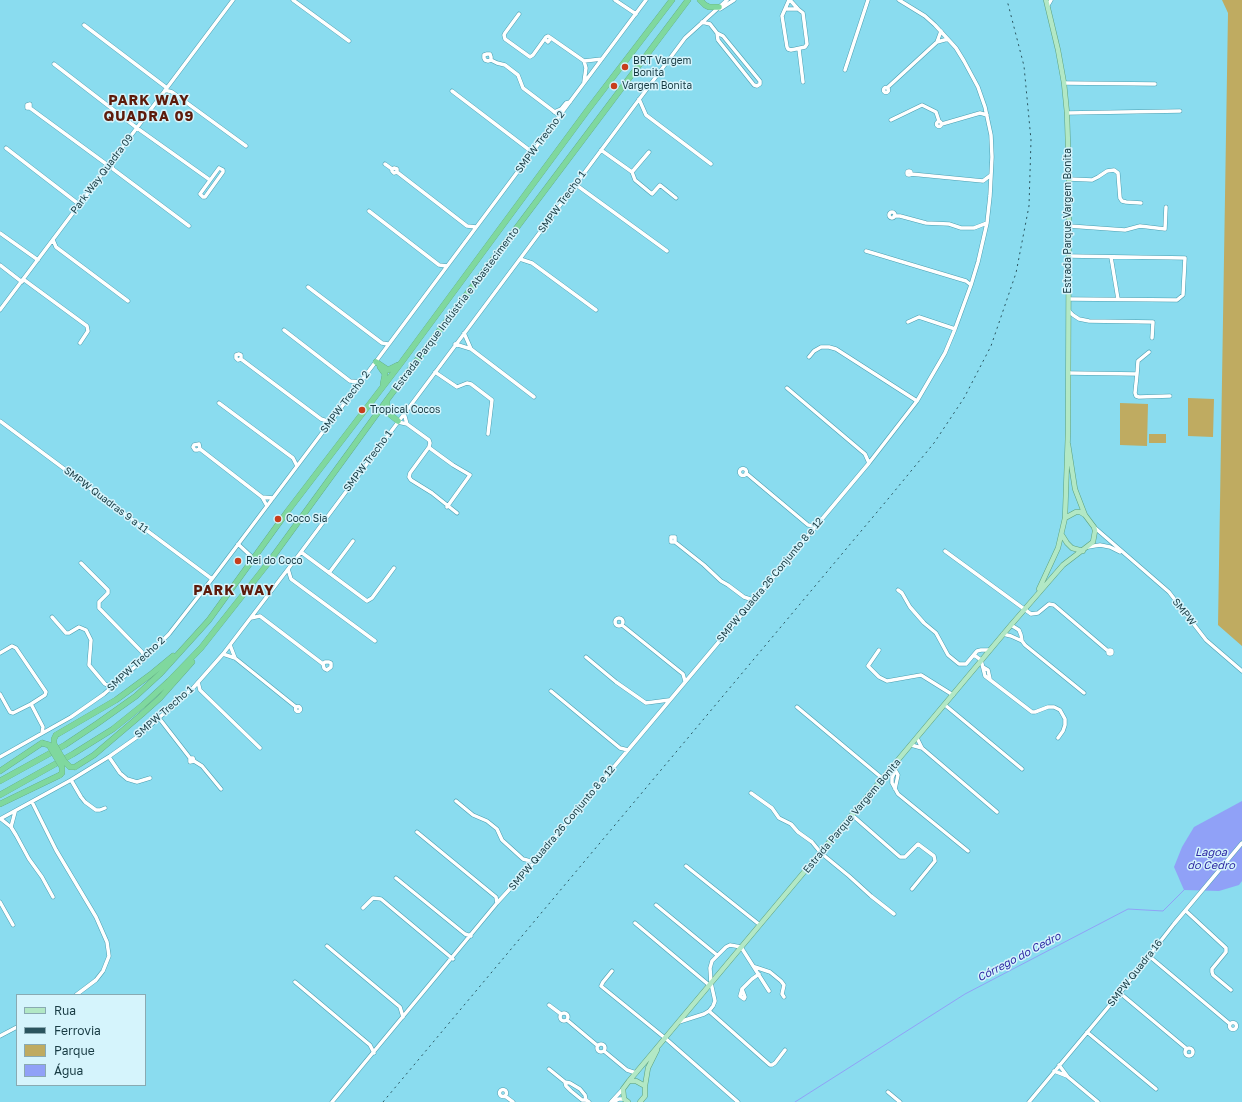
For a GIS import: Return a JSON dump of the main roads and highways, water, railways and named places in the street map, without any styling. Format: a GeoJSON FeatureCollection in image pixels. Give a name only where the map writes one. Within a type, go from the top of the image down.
{"type":"FeatureCollection","features":[{"type":"Feature","properties":{"kind":"highway","name":"Estrada Parque Indústria e Abastecimento"},"geometry":{"type":"LineString","coordinates":[[0,781],[65,745],[136,696],[161,673],[209,620],[287,512],[383,387],[587,111],[672,0]]}},
{"type":"Feature","properties":{"kind":"highway","name":"Estrada Parque Indústria e Abastecimento"},"geometry":{"type":"LineString","coordinates":[[0,795],[74,754],[113,729],[143,705],[201,648],[269,562],[387,400],[688,0]]}},
{"type":"Feature","properties":{"kind":"highway"},"geometry":{"type":"LineString","coordinates":[[700,0],[705,5],[717,9]]}},
{"type":"Feature","properties":{"kind":"highway"},"geometry":{"type":"LineString","coordinates":[[383,387],[385,372],[375,363],[388,370],[401,363]]}},
{"type":"Feature","properties":{"kind":"highway"},"geometry":{"type":"LineString","coordinates":[[374,418],[385,415],[398,422],[387,412],[387,400]]}},
{"type":"Feature","properties":{"kind":"highway"},"geometry":{"type":"LineString","coordinates":[[180,652],[116,700],[56,735],[54,744],[68,766],[75,766],[94,755],[146,711],[188,667],[201,648]]}},
{"type":"Feature","properties":{"kind":"highway"},"geometry":{"type":"LineString","coordinates":[[0,771],[42,743],[50,745],[62,767],[62,772],[60,775],[0,804]]}},
{"type":"Feature","properties":{"kind":"main road","name":"Estrada Parque Vargem Bonita"},"geometry":{"type":"LineString","coordinates":[[1036,596],[1054,560],[1062,535],[1065,518],[1068,444],[1069,179],[1067,113],[1064,83],[1047,2]]}},
{"type":"Feature","properties":{"kind":"main road","name":"Estrada Parque Vargem Bonita"},"geometry":{"type":"LineString","coordinates":[[626,1100],[623,1089],[710,984],[821,853],[882,778],[894,768],[981,660],[1003,634],[1012,626],[1063,564],[1088,547],[1094,539],[1094,527],[1085,515],[1075,489],[1068,444]]}},
{"type":"Feature","properties":{"kind":"main road"},"geometry":{"type":"LineString","coordinates":[[1065,518],[1076,512],[1080,512],[1085,515]]}},
{"type":"Feature","properties":{"kind":"main road"},"geometry":{"type":"LineString","coordinates":[[1062,535],[1066,543],[1072,548],[1083,551]]}},
{"type":"Feature","properties":{"kind":"main road","name":"Estrada Parque Vargem Bonita"},"geometry":{"type":"LineString","coordinates":[[645,1096],[648,1068],[657,1050],[666,1037]]}},
{"type":"Feature","properties":{"kind":"main road"},"geometry":{"type":"LineString","coordinates":[[630,1080],[639,1082],[645,1086]]}},
{"type":"Feature","properties":{"kind":"main road"},"geometry":{"type":"LineString","coordinates":[[640,1102],[645,1096]]}},
{"type":"Feature","properties":{"kind":"main road"},"geometry":{"type":"LineString","coordinates":[[645,1096],[647,1102]]}},
{"type":"Feature","properties":{"kind":"water","name":"Lagoa do Cedro"},"geometry":{"type":"Polygon","coordinates":[[[1242,801],[1242,881],[1239,885],[1219,891],[1184,890],[1174,867],[1182,847],[1194,827],[1242,801]]]}},
{"type":"Feature","properties":{"kind":"waterway","name":"Córrego do Cedro"},"geometry":{"type":"LineString","coordinates":[[795,1102],[965,994],[1128,909],[1163,911],[1185,889]]}},
{"type":"Feature","properties":{"kind":"railway"},"geometry":{"type":"LineString","coordinates":[[383,1102],[893,493],[934,443],[964,398],[991,346],[1016,273],[1029,206],[1031,140],[1024,66],[1007,0]]}},
{"type":"Feature","properties":{"kind":"place","name":"BRT Vargem Bonita"},"geometry":{"type":"Point","coordinates":[625,67]}},
{"type":"Feature","properties":{"kind":"place","name":"Vargem Bonita"},"geometry":{"type":"Point","coordinates":[614,86]}},
{"type":"Feature","properties":{"kind":"place","name":"Tropical Cocos"},"geometry":{"type":"Point","coordinates":[362,410]}},
{"type":"Feature","properties":{"kind":"place","name":"Coco Sia"},"geometry":{"type":"Point","coordinates":[278,519]}},
{"type":"Feature","properties":{"kind":"place","name":"Rei do Coco"},"geometry":{"type":"Point","coordinates":[238,561]}},
{"type":"Feature","properties":{"kind":"district","name":"PARK WAY QUADRA 09"},"geometry":{"type":"Point","coordinates":[149,110]}},
{"type":"Feature","properties":{"kind":"district","name":"PARK WAY"},"geometry":{"type":"Point","coordinates":[234,591]}}]}
